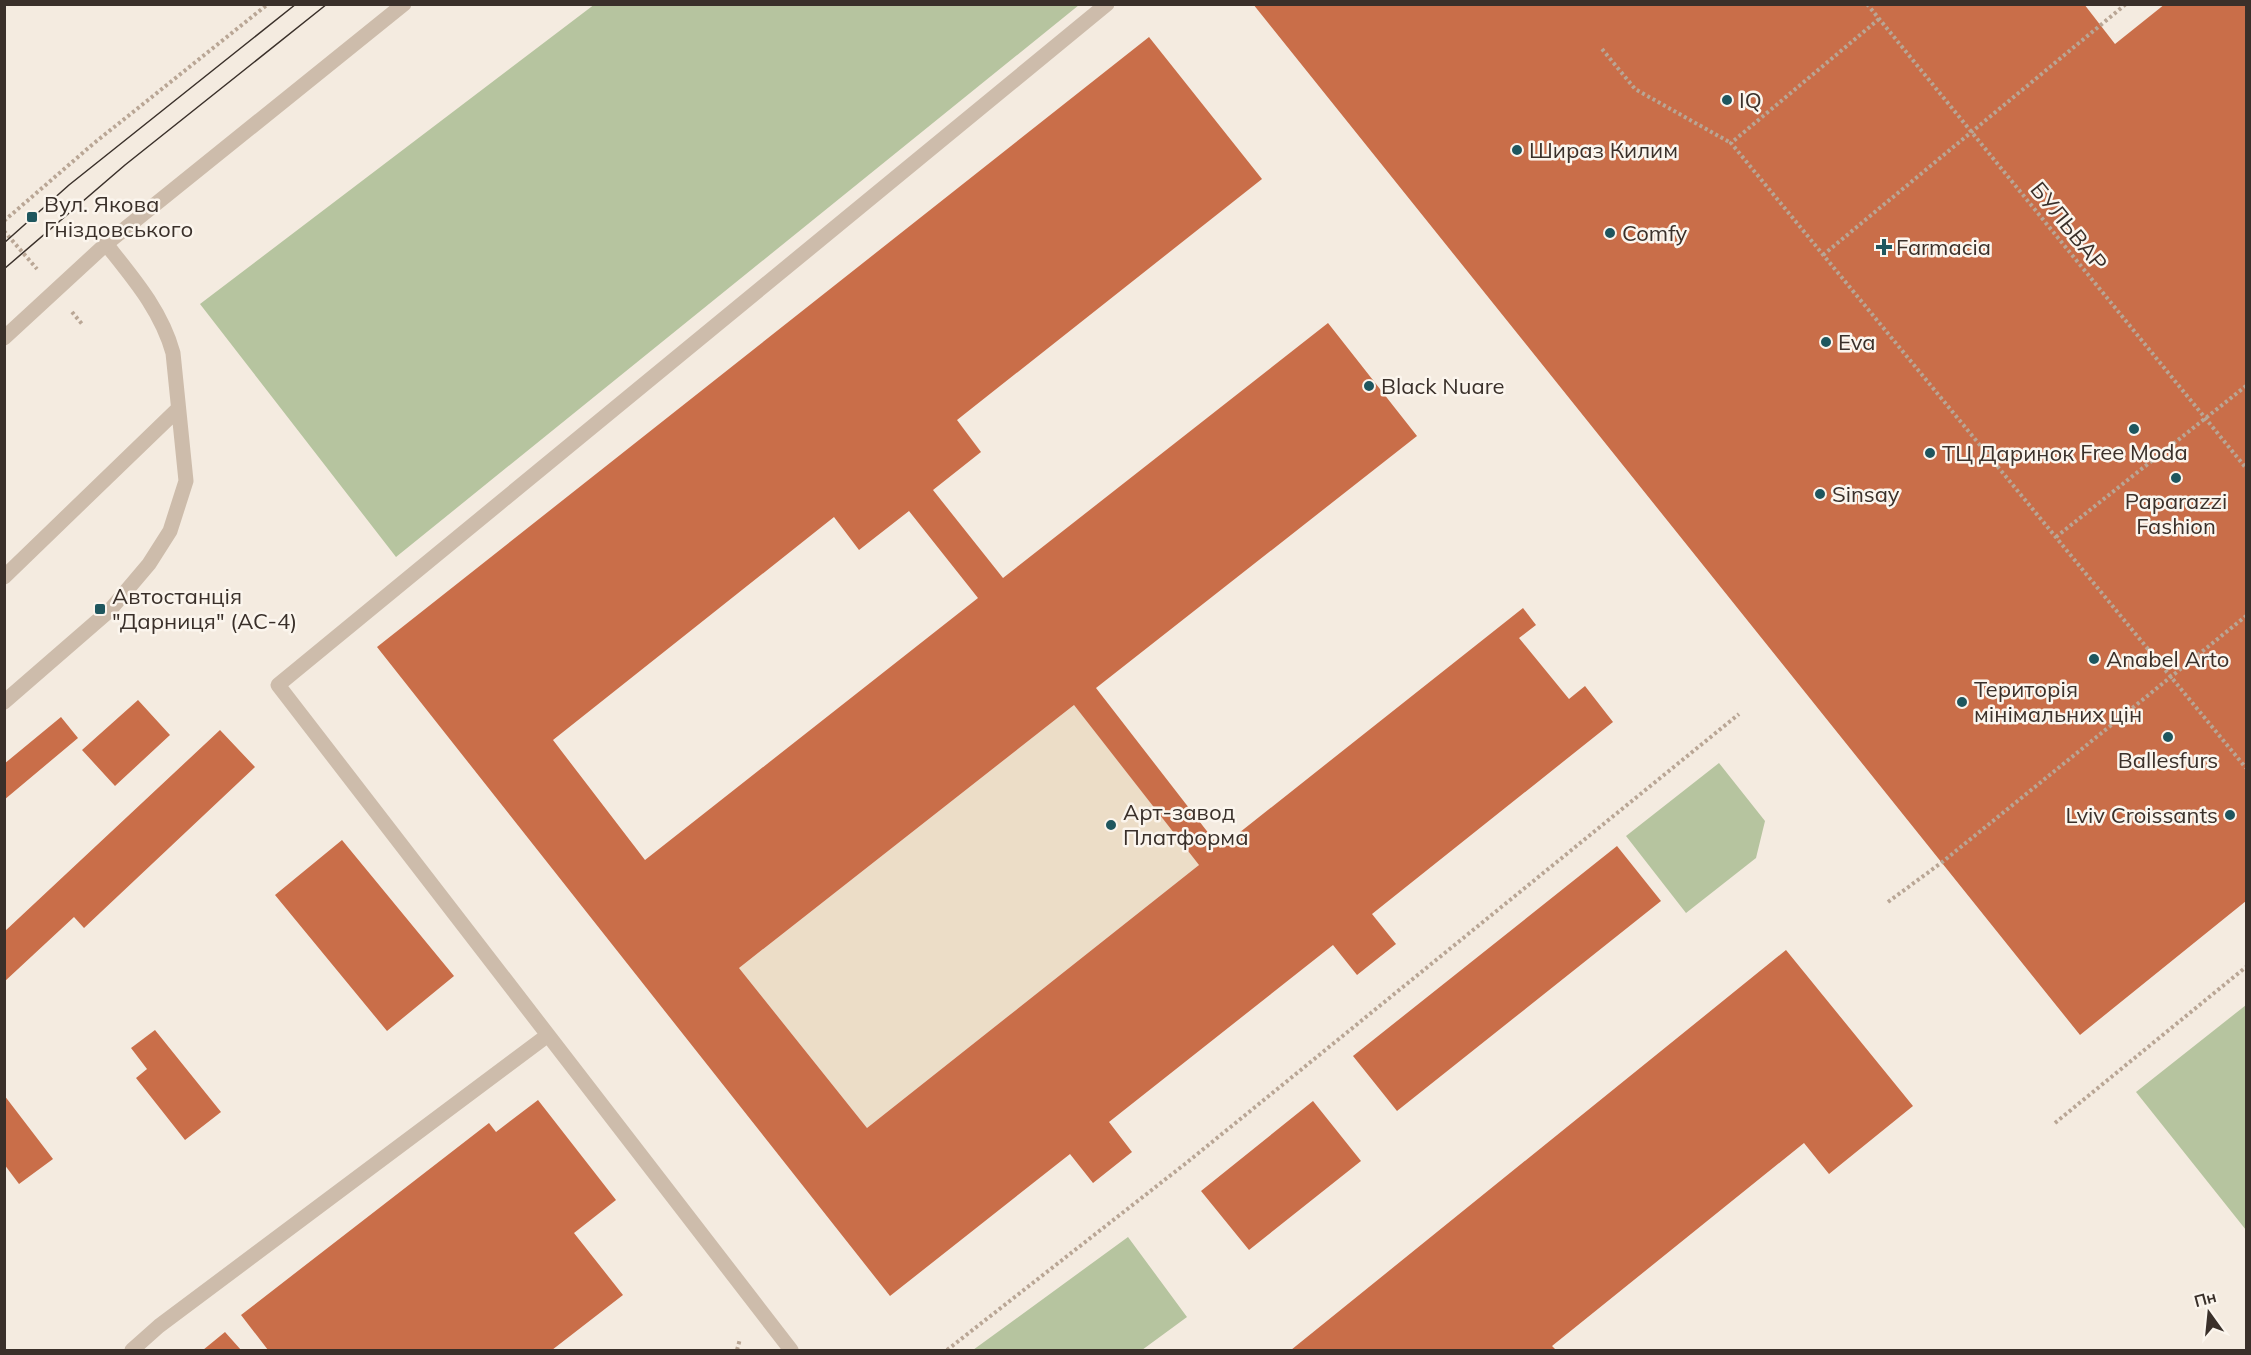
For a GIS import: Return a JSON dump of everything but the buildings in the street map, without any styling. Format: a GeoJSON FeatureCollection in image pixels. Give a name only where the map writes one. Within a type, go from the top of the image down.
{"type":"FeatureCollection","features":[{"type":"Feature","properties":{"kind":"street"},"geometry":{"type":"LineString","coordinates":[[4,338],[106,244],[404,4]]}},
{"type":"Feature","properties":{"kind":"street"},"geometry":{"type":"LineString","coordinates":[[791,1350],[278,685],[1107,4]]}},
{"type":"Feature","properties":{"kind":"street"},"geometry":{"type":"LineString","coordinates":[[4,702],[110,610],[149,564],[170,531],[186,481],[173,353],[168,336],[155,310],[106,244]]}},
{"type":"Feature","properties":{"kind":"street"},"geometry":{"type":"LineString","coordinates":[[4,577],[178,409]]}},
{"type":"Feature","properties":{"kind":"street"},"geometry":{"type":"LineString","coordinates":[[132,1350],[159,1326],[548,1035]]}},
{"type":"Feature","properties":{"kind":"path"},"geometry":{"type":"LineString","coordinates":[[4,221],[93,144],[268,4]]}},
{"type":"Feature","properties":{"kind":"path","name":"БУЛЬВАР"},"geometry":{"type":"LineString","coordinates":[[1867,4],[2247,468]]}},
{"type":"Feature","properties":{"kind":"path"},"geometry":{"type":"LineString","coordinates":[[1823,255],[2126,4]]}},
{"type":"Feature","properties":{"kind":"path"},"geometry":{"type":"LineString","coordinates":[[1731,143],[1879,19]]}},
{"type":"Feature","properties":{"kind":"path"},"geometry":{"type":"LineString","coordinates":[[1602,49],[1635,89],[1731,143],[2247,768]]}},
{"type":"Feature","properties":{"kind":"path"},"geometry":{"type":"LineString","coordinates":[[2056,537],[2247,386]]}},
{"type":"Feature","properties":{"kind":"path"},"geometry":{"type":"LineString","coordinates":[[1888,902],[2247,616]]}},
{"type":"Feature","properties":{"kind":"path"},"geometry":{"type":"LineString","coordinates":[[946,1350],[1185,1164],[1739,714]]}},
{"type":"Feature","properties":{"kind":"path"},"geometry":{"type":"LineString","coordinates":[[2055,1123],[2247,967]]}},
{"type":"Feature","properties":{"kind":"path"},"geometry":{"type":"LineString","coordinates":[[737,1350],[741,1339]]}},
{"type":"Feature","properties":{"kind":"green space"},"geometry":{"type":"Polygon","coordinates":[[[595,4],[1079,5],[396,557],[200,304],[595,4]]]}},
{"type":"Feature","properties":{"kind":"green space"},"geometry":{"type":"Polygon","coordinates":[[[1719,763],[1765,821],[1756,858],[1686,913],[1626,836],[1719,763]]]}},
{"type":"Feature","properties":{"kind":"green space"},"geometry":{"type":"Polygon","coordinates":[[[2246,1005],[2246,1230],[2136,1092],[2246,1005]]]}},
{"type":"Feature","properties":{"kind":"green space"},"geometry":{"type":"Polygon","coordinates":[[[1128,1237],[1187,1317],[1142,1350],[973,1350],[1128,1237]]]}},
{"type":"Feature","properties":{"kind":"shaded area"},"geometry":{"type":"Polygon","coordinates":[[[1074,705],[1199,865],[867,1128],[739,968],[1074,705]]]}},
{"type":"Feature","properties":{"kind":"tram line"},"geometry":{"type":"LineString","coordinates":[[4,243],[69,185],[296,4]]}},
{"type":"Feature","properties":{"kind":"tram line"},"geometry":{"type":"LineString","coordinates":[[4,269],[125,165],[327,4]]}},
{"type":"Feature","properties":{"kind":"place","name":"IQ"},"geometry":{"type":"Point","coordinates":[1727,100]}},
{"type":"Feature","properties":{"kind":"place","name":"Шираз Килим"},"geometry":{"type":"Point","coordinates":[1517,150]}},
{"type":"Feature","properties":{"kind":"place","name":"Вул. Якова Гніздовського"},"geometry":{"type":"Point","coordinates":[32,217]}},
{"type":"Feature","properties":{"kind":"place","name":"Comfy"},"geometry":{"type":"Point","coordinates":[1610,233]}},
{"type":"Feature","properties":{"kind":"place","name":"Farmacia"},"geometry":{"type":"Point","coordinates":[1884,247]}},
{"type":"Feature","properties":{"kind":"place","name":"Eva"},"geometry":{"type":"Point","coordinates":[1826,342]}},
{"type":"Feature","properties":{"kind":"place","name":"Black Nuare"},"geometry":{"type":"Point","coordinates":[1369,386]}},
{"type":"Feature","properties":{"kind":"place","name":"Free Moda"},"geometry":{"type":"Point","coordinates":[2134,429]}},
{"type":"Feature","properties":{"kind":"place","name":"ТЦ Даринок"},"geometry":{"type":"Point","coordinates":[1930,453]}},
{"type":"Feature","properties":{"kind":"place","name":"Paparazzi Fashion"},"geometry":{"type":"Point","coordinates":[2176,478]}},
{"type":"Feature","properties":{"kind":"place","name":"Sinsay"},"geometry":{"type":"Point","coordinates":[1820,494]}},
{"type":"Feature","properties":{"kind":"place","name":"Автостанція \"Дарниця\" (АС-4)"},"geometry":{"type":"Point","coordinates":[100,609]}},
{"type":"Feature","properties":{"kind":"place","name":"Anabel Arto"},"geometry":{"type":"Point","coordinates":[2094,659]}},
{"type":"Feature","properties":{"kind":"place","name":"Територія мінімальних цін"},"geometry":{"type":"Point","coordinates":[1962,702]}},
{"type":"Feature","properties":{"kind":"place","name":"Ballesfurs"},"geometry":{"type":"Point","coordinates":[2168,737]}},
{"type":"Feature","properties":{"kind":"place","name":"Lviv Croissants"},"geometry":{"type":"Point","coordinates":[2230,815]}},
{"type":"Feature","properties":{"kind":"place","name":"Арт-завод Платформа"},"geometry":{"type":"Point","coordinates":[1111,825]}}]}
